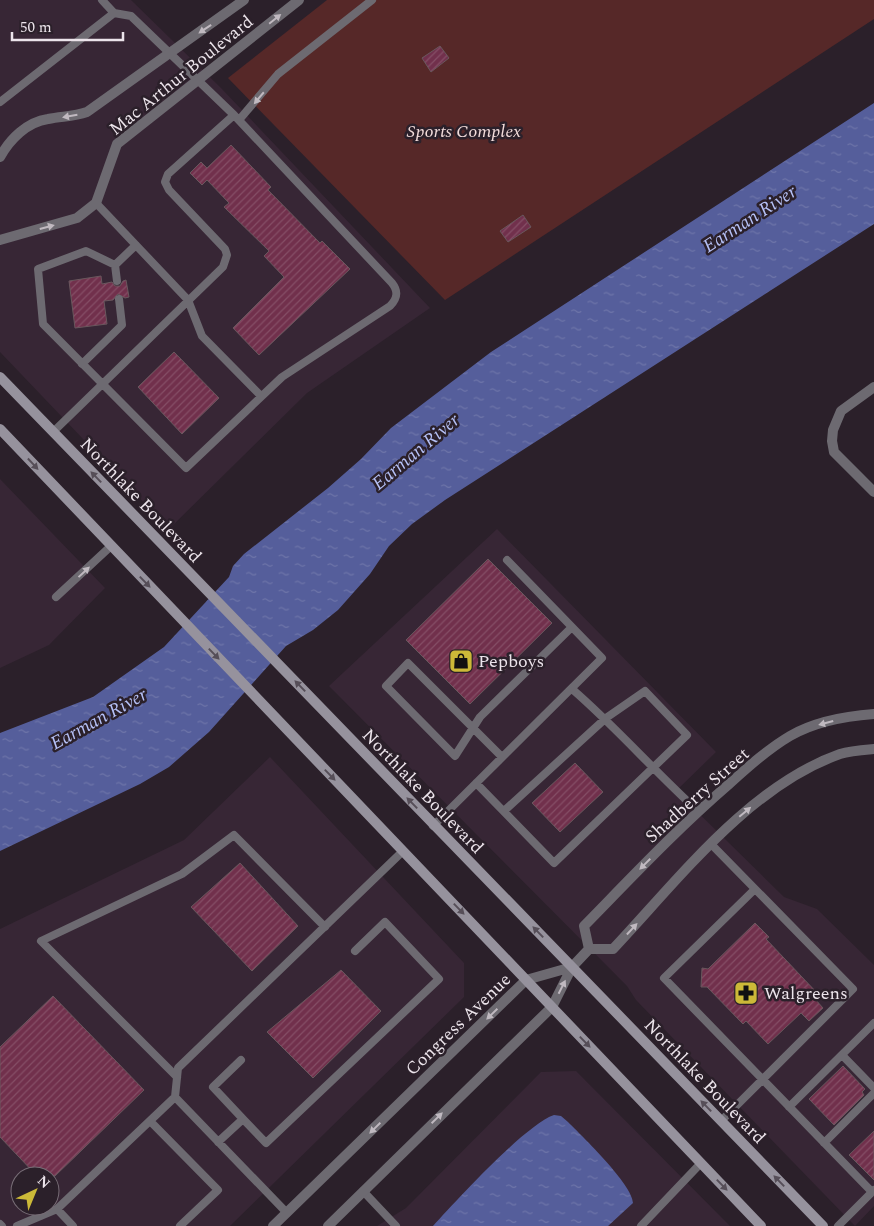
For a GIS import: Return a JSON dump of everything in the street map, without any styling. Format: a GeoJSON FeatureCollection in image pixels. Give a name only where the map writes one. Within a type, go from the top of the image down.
{"type":"FeatureCollection","features":[{"type":"Feature","properties":{"kind":"main road","name":"Northlake Boulevard"},"geometry":{"type":"LineString","coordinates":[[0,377],[433,826],[823,1226]]}},
{"type":"Feature","properties":{"kind":"main road"},"geometry":{"type":"LineString","coordinates":[[0,428],[180,619],[761,1226]]}},
{"type":"Feature","properties":{"kind":"street","name":"Mac Arthur Boulevard"},"geometry":{"type":"LineString","coordinates":[[0,157],[7,144],[28,126],[47,119],[72,117],[87,112],[244,0]]}},
{"type":"Feature","properties":{"kind":"street","name":"Mac Arthur Boulevard"},"geometry":{"type":"LineString","coordinates":[[96,202],[117,144],[299,0]]}},
{"type":"Feature","properties":{"kind":"street"},"geometry":{"type":"LineString","coordinates":[[0,240],[77,218],[96,202]]}},
{"type":"Feature","properties":{"kind":"street"},"geometry":{"type":"LineString","coordinates":[[874,388],[841,411],[832,430],[834,452],[874,492]]}},
{"type":"Feature","properties":{"kind":"street","name":"Shadberry Street"},"geometry":{"type":"LineString","coordinates":[[590,949],[584,926],[698,811],[754,762],[791,736],[832,721],[874,714]]}},
{"type":"Feature","properties":{"kind":"street"},"geometry":{"type":"LineString","coordinates":[[328,1226],[552,1007],[572,967],[590,949],[613,949],[711,844],[741,815],[780,783],[810,766],[842,753],[874,749]]}},
{"type":"Feature","properties":{"kind":"street","name":"Congress Avenue"},"geometry":{"type":"LineString","coordinates":[[273,1226],[526,980],[572,967]]}},
{"type":"Feature","properties":{"kind":"lane"},"geometry":{"type":"LineString","coordinates":[[102,0],[114,13],[131,16],[198,79],[392,283],[397,293],[395,301],[390,306],[282,377],[186,468],[43,324],[38,269],[86,251],[115,265]]}},
{"type":"Feature","properties":{"kind":"lane"},"geometry":{"type":"LineString","coordinates":[[53,432],[223,267],[227,255],[222,245],[168,190],[165,182],[166,177],[236,118],[278,74],[372,0]]}},
{"type":"Feature","properties":{"kind":"lane"},"geometry":{"type":"LineString","coordinates":[[0,102],[114,13]]}},
{"type":"Feature","properties":{"kind":"lane"},"geometry":{"type":"LineString","coordinates":[[96,202],[188,300],[202,336],[261,396]]}},
{"type":"Feature","properties":{"kind":"lane"},"geometry":{"type":"LineString","coordinates":[[115,265],[136,245]]}},
{"type":"Feature","properties":{"kind":"lane"},"geometry":{"type":"LineString","coordinates":[[115,265],[117,282]]}},
{"type":"Feature","properties":{"kind":"lane"},"geometry":{"type":"LineString","coordinates":[[82,364],[122,325],[119,299]]}},
{"type":"Feature","properties":{"kind":"lane"},"geometry":{"type":"LineString","coordinates":[[56,598],[112,546]]}},
{"type":"Feature","properties":{"kind":"lane"},"geometry":{"type":"LineString","coordinates":[[433,826],[602,658],[507,560]]}},
{"type":"Feature","properties":{"kind":"lane"},"geometry":{"type":"LineString","coordinates":[[502,757],[472,728],[408,663],[386,686],[455,756],[472,728],[480,717],[572,627]]}},
{"type":"Feature","properties":{"kind":"lane"},"geometry":{"type":"LineString","coordinates":[[572,689],[606,718],[653,770],[698,811]]}},
{"type":"Feature","properties":{"kind":"lane"},"geometry":{"type":"LineString","coordinates":[[476,783],[554,863],[653,770],[687,735],[644,691],[606,718],[504,811]]}},
{"type":"Feature","properties":{"kind":"lane"},"geometry":{"type":"LineString","coordinates":[[177,1077],[41,942],[182,874],[234,835],[325,927]]}},
{"type":"Feature","properties":{"kind":"lane"},"geometry":{"type":"LineString","coordinates":[[711,844],[853,989],[721,1121]]}},
{"type":"Feature","properties":{"kind":"lane"},"geometry":{"type":"LineString","coordinates":[[60,1206],[175,1097],[178,1068],[403,851]]}},
{"type":"Feature","properties":{"kind":"lane"},"geometry":{"type":"LineString","coordinates":[[755,889],[664,978],[873,1191],[838,1226]]}},
{"type":"Feature","properties":{"kind":"lane"},"geometry":{"type":"LineString","coordinates":[[241,1060],[213,1087],[266,1143],[440,979],[385,922],[355,951]]}},
{"type":"Feature","properties":{"kind":"lane"},"geometry":{"type":"LineString","coordinates":[[789,1107],[874,1022]]}},
{"type":"Feature","properties":{"kind":"lane"},"geometry":{"type":"LineString","coordinates":[[842,1055],[874,1088]]}},
{"type":"Feature","properties":{"kind":"lane"},"geometry":{"type":"LineString","coordinates":[[824,1143],[874,1093]]}},
{"type":"Feature","properties":{"kind":"lane"},"geometry":{"type":"LineString","coordinates":[[175,1097],[286,1213]]}},
{"type":"Feature","properties":{"kind":"lane"},"geometry":{"type":"LineString","coordinates":[[218,1142],[242,1119]]}},
{"type":"Feature","properties":{"kind":"lane"},"geometry":{"type":"LineString","coordinates":[[150,1121],[218,1190],[180,1226]]}},
{"type":"Feature","properties":{"kind":"lane"},"geometry":{"type":"LineString","coordinates":[[641,1226],[700,1163]]}},
{"type":"Feature","properties":{"kind":"lane"},"geometry":{"type":"LineString","coordinates":[[363,1191],[396,1226]]}},
{"type":"Feature","properties":{"kind":"lane"},"geometry":{"type":"LineString","coordinates":[[60,1212],[73,1226]]}},
{"type":"Feature","properties":{"kind":"lane"},"geometry":{"type":"LineString","coordinates":[[17,1226],[41,1216]]}},
{"type":"Feature","properties":{"kind":"shaded area"},"geometry":{"type":"Polygon","coordinates":[[[0,0],[131,0],[221,88],[430,308],[307,393],[169,529],[0,352],[0,0]]]}},
{"type":"Feature","properties":{"kind":"shaded area"},"geometry":{"type":"Polygon","coordinates":[[[0,479],[105,588],[49,645],[0,668],[0,479]]]}},
{"type":"Feature","properties":{"kind":"shaded area"},"geometry":{"type":"Polygon","coordinates":[[[497,529],[716,752],[676,791],[784,897],[817,909],[874,965],[874,1206],[855,1226],[636,1000],[627,986],[329,686],[497,529]]]}},
{"type":"Feature","properties":{"kind":"shaded area"},"geometry":{"type":"Polygon","coordinates":[[[270,757],[464,963],[464,997],[230,1226],[0,1226],[0,929],[184,840],[270,757]]]}},
{"type":"Feature","properties":{"kind":"shaded area"},"geometry":{"type":"Polygon","coordinates":[[[576,1071],[730,1226],[377,1226],[406,1208],[541,1072],[576,1071]]]}},
{"type":"Feature","properties":{"kind":"green space","name":"Sports Complex"},"geometry":{"type":"Polygon","coordinates":[[[327,0],[874,0],[874,19],[445,300],[228,78],[327,0]]]}},
{"type":"Feature","properties":{"kind":"water","name":"Earman River"},"geometry":{"type":"Polygon","coordinates":[[[874,103],[874,224],[445,500],[412,524],[389,546],[370,574],[338,610],[313,630],[286,646],[209,732],[169,767],[140,784],[0,851],[0,733],[93,697],[164,647],[229,577],[233,566],[244,554],[328,488],[361,459],[391,428],[491,352],[874,103]]]}},
{"type":"Feature","properties":{"kind":"water"},"geometry":{"type":"Polygon","coordinates":[[[554,1115],[561,1116],[595,1149],[616,1173],[631,1195],[633,1203],[608,1226],[433,1226],[509,1148],[541,1122],[554,1115]]]}},
{"type":"Feature","properties":{"kind":"building"},"geometry":{"type":"Polygon","coordinates":[[[440,46],[449,58],[431,72],[422,58],[440,46]]]}},
{"type":"Feature","properties":{"kind":"building"},"geometry":{"type":"Polygon","coordinates":[[[231,145],[271,187],[268,190],[320,243],[322,241],[350,269],[259,355],[233,328],[284,277],[264,256],[269,251],[224,207],[229,203],[207,180],[202,185],[190,173],[201,162],[207,168],[231,145]]]}},
{"type":"Feature","properties":{"kind":"building"},"geometry":{"type":"Polygon","coordinates":[[[523,215],[531,227],[508,242],[500,231],[523,215]]]}},
{"type":"Feature","properties":{"kind":"building"},"geometry":{"type":"Polygon","coordinates":[[[101,276],[102,284],[112,282],[115,286],[120,286],[126,280],[129,297],[125,298],[118,294],[113,300],[104,301],[107,324],[75,328],[69,281],[101,276]]]}},
{"type":"Feature","properties":{"kind":"building"},"geometry":{"type":"Polygon","coordinates":[[[174,352],[219,398],[182,434],[138,387],[174,352]]]}},
{"type":"Feature","properties":{"kind":"building"},"geometry":{"type":"Polygon","coordinates":[[[488,559],[552,623],[470,704],[406,640],[488,559]]]}},
{"type":"Feature","properties":{"kind":"building"},"geometry":{"type":"Polygon","coordinates":[[[575,763],[603,792],[560,832],[532,803],[575,763]]]}},
{"type":"Feature","properties":{"kind":"building"},"geometry":{"type":"Polygon","coordinates":[[[240,863],[298,926],[252,971],[191,907],[240,863]]]}},
{"type":"Feature","properties":{"kind":"building"},"geometry":{"type":"Polygon","coordinates":[[[755,923],[769,937],[766,939],[819,995],[815,999],[823,1008],[809,1021],[801,1013],[768,1044],[746,1021],[743,1024],[707,987],[701,987],[702,968],[708,969],[755,923]]]}},
{"type":"Feature","properties":{"kind":"building"},"geometry":{"type":"Polygon","coordinates":[[[341,970],[381,1011],[313,1078],[267,1032],[341,970]]]}},
{"type":"Feature","properties":{"kind":"building"},"geometry":{"type":"Polygon","coordinates":[[[53,996],[144,1090],[60,1171],[60,1166],[28,1166],[0,1137],[0,1047],[53,996]]]}},
{"type":"Feature","properties":{"kind":"building"},"geometry":{"type":"Polygon","coordinates":[[[843,1066],[865,1089],[862,1092],[864,1095],[834,1125],[809,1099],[843,1066]]]}},
{"type":"Feature","properties":{"kind":"building"},"geometry":{"type":"Polygon","coordinates":[[[874,1131],[874,1180],[849,1155],[874,1131]]]}},
{"type":"Feature","properties":{"kind":"place","name":"Pepboys"},"geometry":{"type":"Point","coordinates":[461,661]}},
{"type":"Feature","properties":{"kind":"place","name":"Walgreens"},"geometry":{"type":"Point","coordinates":[746,993]}}]}
